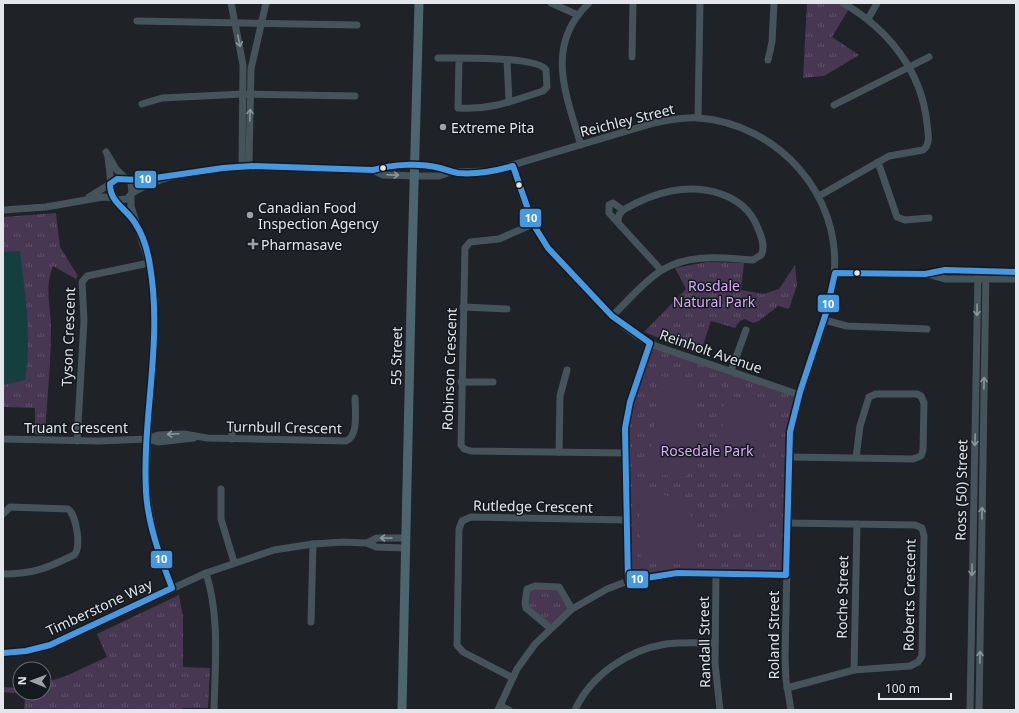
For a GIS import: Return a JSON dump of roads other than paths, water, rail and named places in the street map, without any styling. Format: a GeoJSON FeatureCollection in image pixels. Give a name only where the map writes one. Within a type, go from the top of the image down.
{"type":"FeatureCollection","features":[{"type":"Feature","properties":{"kind":"main road","name":"55 Street"},"geometry":{"type":"LineString","coordinates":[[402,710],[419,3]]}},
{"type":"Feature","properties":{"kind":"street"},"geometry":{"type":"LineString","coordinates":[[231,3],[242,59],[242,161],[245,167],[249,161],[252,59],[266,3]]}},
{"type":"Feature","properties":{"kind":"street"},"geometry":{"type":"LineString","coordinates":[[551,3],[578,15]]}},
{"type":"Feature","properties":{"kind":"street"},"geometry":{"type":"LineString","coordinates":[[459,58],[458,108],[478,109],[497,106],[545,90],[554,76],[564,43],[578,15],[589,3]]}},
{"type":"Feature","properties":{"kind":"street"},"geometry":{"type":"LineString","coordinates":[[632,57],[633,3]]}},
{"type":"Feature","properties":{"kind":"street"},"geometry":{"type":"LineString","coordinates":[[698,118],[700,3]]}},
{"type":"Feature","properties":{"kind":"street"},"geometry":{"type":"LineString","coordinates":[[768,60],[772,42],[774,3]]}},
{"type":"Feature","properties":{"kind":"street"},"geometry":{"type":"LineString","coordinates":[[819,196],[878,162],[895,154],[921,151],[928,144],[925,110],[919,89],[909,67],[890,40],[868,19],[843,3]]}},
{"type":"Feature","properties":{"kind":"street"},"geometry":{"type":"LineString","coordinates":[[868,19],[877,3]]}},
{"type":"Feature","properties":{"kind":"street"},"geometry":{"type":"LineString","coordinates":[[137,21],[357,25]]}},
{"type":"Feature","properties":{"kind":"street"},"geometry":{"type":"LineString","coordinates":[[834,105],[929,57]]}},
{"type":"Feature","properties":{"kind":"street"},"geometry":{"type":"LineString","coordinates":[[438,58],[525,61],[542,65],[554,76],[581,144]]}},
{"type":"Feature","properties":{"kind":"street"},"geometry":{"type":"LineString","coordinates":[[242,59],[252,59]]}},
{"type":"Feature","properties":{"kind":"street"},"geometry":{"type":"LineString","coordinates":[[507,60],[509,102]]}},
{"type":"Feature","properties":{"kind":"street"},"geometry":{"type":"LineString","coordinates":[[142,104],[162,98],[243,94],[355,96]]}},
{"type":"Feature","properties":{"kind":"street","name":"Reichley Street"},"geometry":{"type":"LineString","coordinates":[[165,177],[191,172],[245,167],[373,170],[383,175],[415,171],[439,176],[451,172],[488,172],[659,122],[698,118],[731,124],[766,139],[799,166],[819,196],[831,228],[834,255],[835,273],[830,297],[792,421],[788,488]]}},
{"type":"Feature","properties":{"kind":"street"},"geometry":{"type":"LineString","coordinates":[[242,130],[250,130]]}},
{"type":"Feature","properties":{"kind":"street"},"geometry":{"type":"LineString","coordinates":[[138,227],[110,193],[111,184],[107,154],[132,185],[131,206],[138,227],[149,263],[155,312],[146,476],[149,516],[158,550],[172,588]]}},
{"type":"Feature","properties":{"kind":"street"},"geometry":{"type":"LineString","coordinates":[[878,162],[897,217],[905,220],[929,218]]}},
{"type":"Feature","properties":{"kind":"street","name":"Reinholt Avenue"},"geometry":{"type":"LineString","coordinates":[[512,166],[533,224],[551,252],[612,316],[634,334],[650,343],[800,395]]}},
{"type":"Feature","properties":{"kind":"street"},"geometry":{"type":"LineString","coordinates":[[83,200],[111,184],[118,178],[127,178],[139,181],[165,177]]}},
{"type":"Feature","properties":{"kind":"street"},"geometry":{"type":"LineString","coordinates":[[3,210],[46,207],[103,197],[127,199],[131,194],[165,177]]}},
{"type":"Feature","properties":{"kind":"street"},"geometry":{"type":"LineString","coordinates":[[612,316],[662,270],[680,262],[698,258],[757,259],[761,256],[763,248],[756,223],[739,203],[725,195],[711,191],[672,191],[623,210],[619,215],[618,222]]}},
{"type":"Feature","properties":{"kind":"street"},"geometry":{"type":"LineString","coordinates":[[623,210],[613,203],[608,207],[608,212],[662,270]]}},
{"type":"Feature","properties":{"kind":"street","name":"Robinson Crescent"},"geometry":{"type":"LineString","coordinates":[[533,224],[503,238],[473,241],[466,245],[460,440],[464,449],[471,451],[625,453]]}},
{"type":"Feature","properties":{"kind":"street","name":"Tyson Crescent"},"geometry":{"type":"LineString","coordinates":[[77,440],[84,320],[82,282],[87,276],[149,263]]}},
{"type":"Feature","properties":{"kind":"street"},"geometry":{"type":"LineString","coordinates":[[835,273],[925,274],[945,270],[1016,272]]}},
{"type":"Feature","properties":{"kind":"street","name":"Ross (50) Street"},"geometry":{"type":"LineString","coordinates":[[970,710],[978,271]]}},
{"type":"Feature","properties":{"kind":"street","name":"Ross (50) Street"},"geometry":{"type":"LineString","coordinates":[[979,710],[986,271]]}},
{"type":"Feature","properties":{"kind":"street"},"geometry":{"type":"LineString","coordinates":[[925,274],[946,279],[1016,279]]}},
{"type":"Feature","properties":{"kind":"street"},"geometry":{"type":"LineString","coordinates":[[463,307],[507,309]]}},
{"type":"Feature","properties":{"kind":"street"},"geometry":{"type":"LineString","coordinates":[[824,320],[847,326],[927,329]]}},
{"type":"Feature","properties":{"kind":"street"},"geometry":{"type":"LineString","coordinates":[[731,371],[746,330]]}},
{"type":"Feature","properties":{"kind":"street"},"geometry":{"type":"LineString","coordinates":[[628,581],[625,453],[626,428],[628,410],[650,343]]}},
{"type":"Feature","properties":{"kind":"street"},"geometry":{"type":"LineString","coordinates":[[559,452],[560,396],[566,370]]}},
{"type":"Feature","properties":{"kind":"street"},"geometry":{"type":"LineString","coordinates":[[461,382],[493,382]]}},
{"type":"Feature","properties":{"kind":"street"},"geometry":{"type":"LineString","coordinates":[[789,457],[913,459],[920,456],[923,450],[924,403],[921,396],[917,394],[880,394],[869,397],[859,430],[856,458]]}},
{"type":"Feature","properties":{"kind":"street","name":"Turnbull Crescent"},"geometry":{"type":"LineString","coordinates":[[148,439],[158,442],[198,437],[346,442],[351,439],[354,431],[355,398]]}},
{"type":"Feature","properties":{"kind":"street"},"geometry":{"type":"LineString","coordinates":[[232,430],[232,439]]}},
{"type":"Feature","properties":{"kind":"street","name":"Truant Crescent"},"geometry":{"type":"LineString","coordinates":[[3,439],[148,439]]}},
{"type":"Feature","properties":{"kind":"street","name":"Roland Street"},"geometry":{"type":"LineString","coordinates":[[788,488],[785,657],[787,688],[791,710]]}},
{"type":"Feature","properties":{"kind":"street"},"geometry":{"type":"LineString","coordinates":[[221,489],[221,519],[234,562]]}},
{"type":"Feature","properties":{"kind":"street"},"geometry":{"type":"LineString","coordinates":[[3,514],[10,507],[68,509],[73,515],[79,548],[74,555],[38,571],[22,574],[3,574]]}},
{"type":"Feature","properties":{"kind":"street","name":"Rutledge Crescent"},"geometry":{"type":"LineString","coordinates":[[513,678],[463,652],[458,645],[461,523],[464,519],[471,517],[626,520]]}},
{"type":"Feature","properties":{"kind":"street","name":"Roberts Crescent"},"geometry":{"type":"LineString","coordinates":[[787,523],[919,526],[924,533],[921,659],[913,665],[854,670],[787,688]]}},
{"type":"Feature","properties":{"kind":"street","name":"Roche Street"},"geometry":{"type":"LineString","coordinates":[[854,670],[857,524]]}},
{"type":"Feature","properties":{"kind":"street","name":"Timberstone Way"},"geometry":{"type":"LineString","coordinates":[[3,653],[26,651],[50,645],[206,573],[234,562],[274,550],[313,544],[366,543],[376,547],[406,543]]}},
{"type":"Feature","properties":{"kind":"street"},"geometry":{"type":"LineString","coordinates":[[312,622],[313,544]]}},
{"type":"Feature","properties":{"kind":"street"},"geometry":{"type":"LineString","coordinates":[[206,573],[212,593],[216,628],[214,710]]}},
{"type":"Feature","properties":{"kind":"street"},"geometry":{"type":"LineString","coordinates":[[509,710],[499,708],[513,678],[528,652],[550,628],[572,609],[601,592],[628,581],[668,574],[786,575]]}},
{"type":"Feature","properties":{"kind":"street","name":"Randall Street"},"geometry":{"type":"LineString","coordinates":[[716,574],[715,677],[720,710]]}},
{"type":"Feature","properties":{"kind":"street"},"geometry":{"type":"LineString","coordinates":[[550,628],[526,608],[525,595],[529,588],[535,586],[559,587],[572,609]]}},
{"type":"Feature","properties":{"kind":"street"},"geometry":{"type":"LineString","coordinates":[[575,710],[587,690],[602,674],[618,662],[634,653],[671,643],[715,643]]}},
{"type":"Feature","properties":{"kind":"water"},"geometry":{"type":"Polygon","coordinates":[[[20,251],[26,299],[28,332],[25,380],[3,385],[3,252],[20,251]]]}},
{"type":"Feature","properties":{"kind":"place","name":"Extreme Pita"},"geometry":{"type":"Point","coordinates":[443,127]}},
{"type":"Feature","properties":{"kind":"place","name":"Canadian Food Inspection Agency"},"geometry":{"type":"Point","coordinates":[250,215]}},
{"type":"Feature","properties":{"kind":"place","name":"Pharmasave"},"geometry":{"type":"Point","coordinates":[253,244]}},
{"type":"Feature","properties":{"kind":"park label","name":"Rosdale Natural Park"},"geometry":{"type":"Point","coordinates":[714,294]}},
{"type":"Feature","properties":{"kind":"park label","name":"Rosedale Park"},"geometry":{"type":"Point","coordinates":[707,450]}}]}
